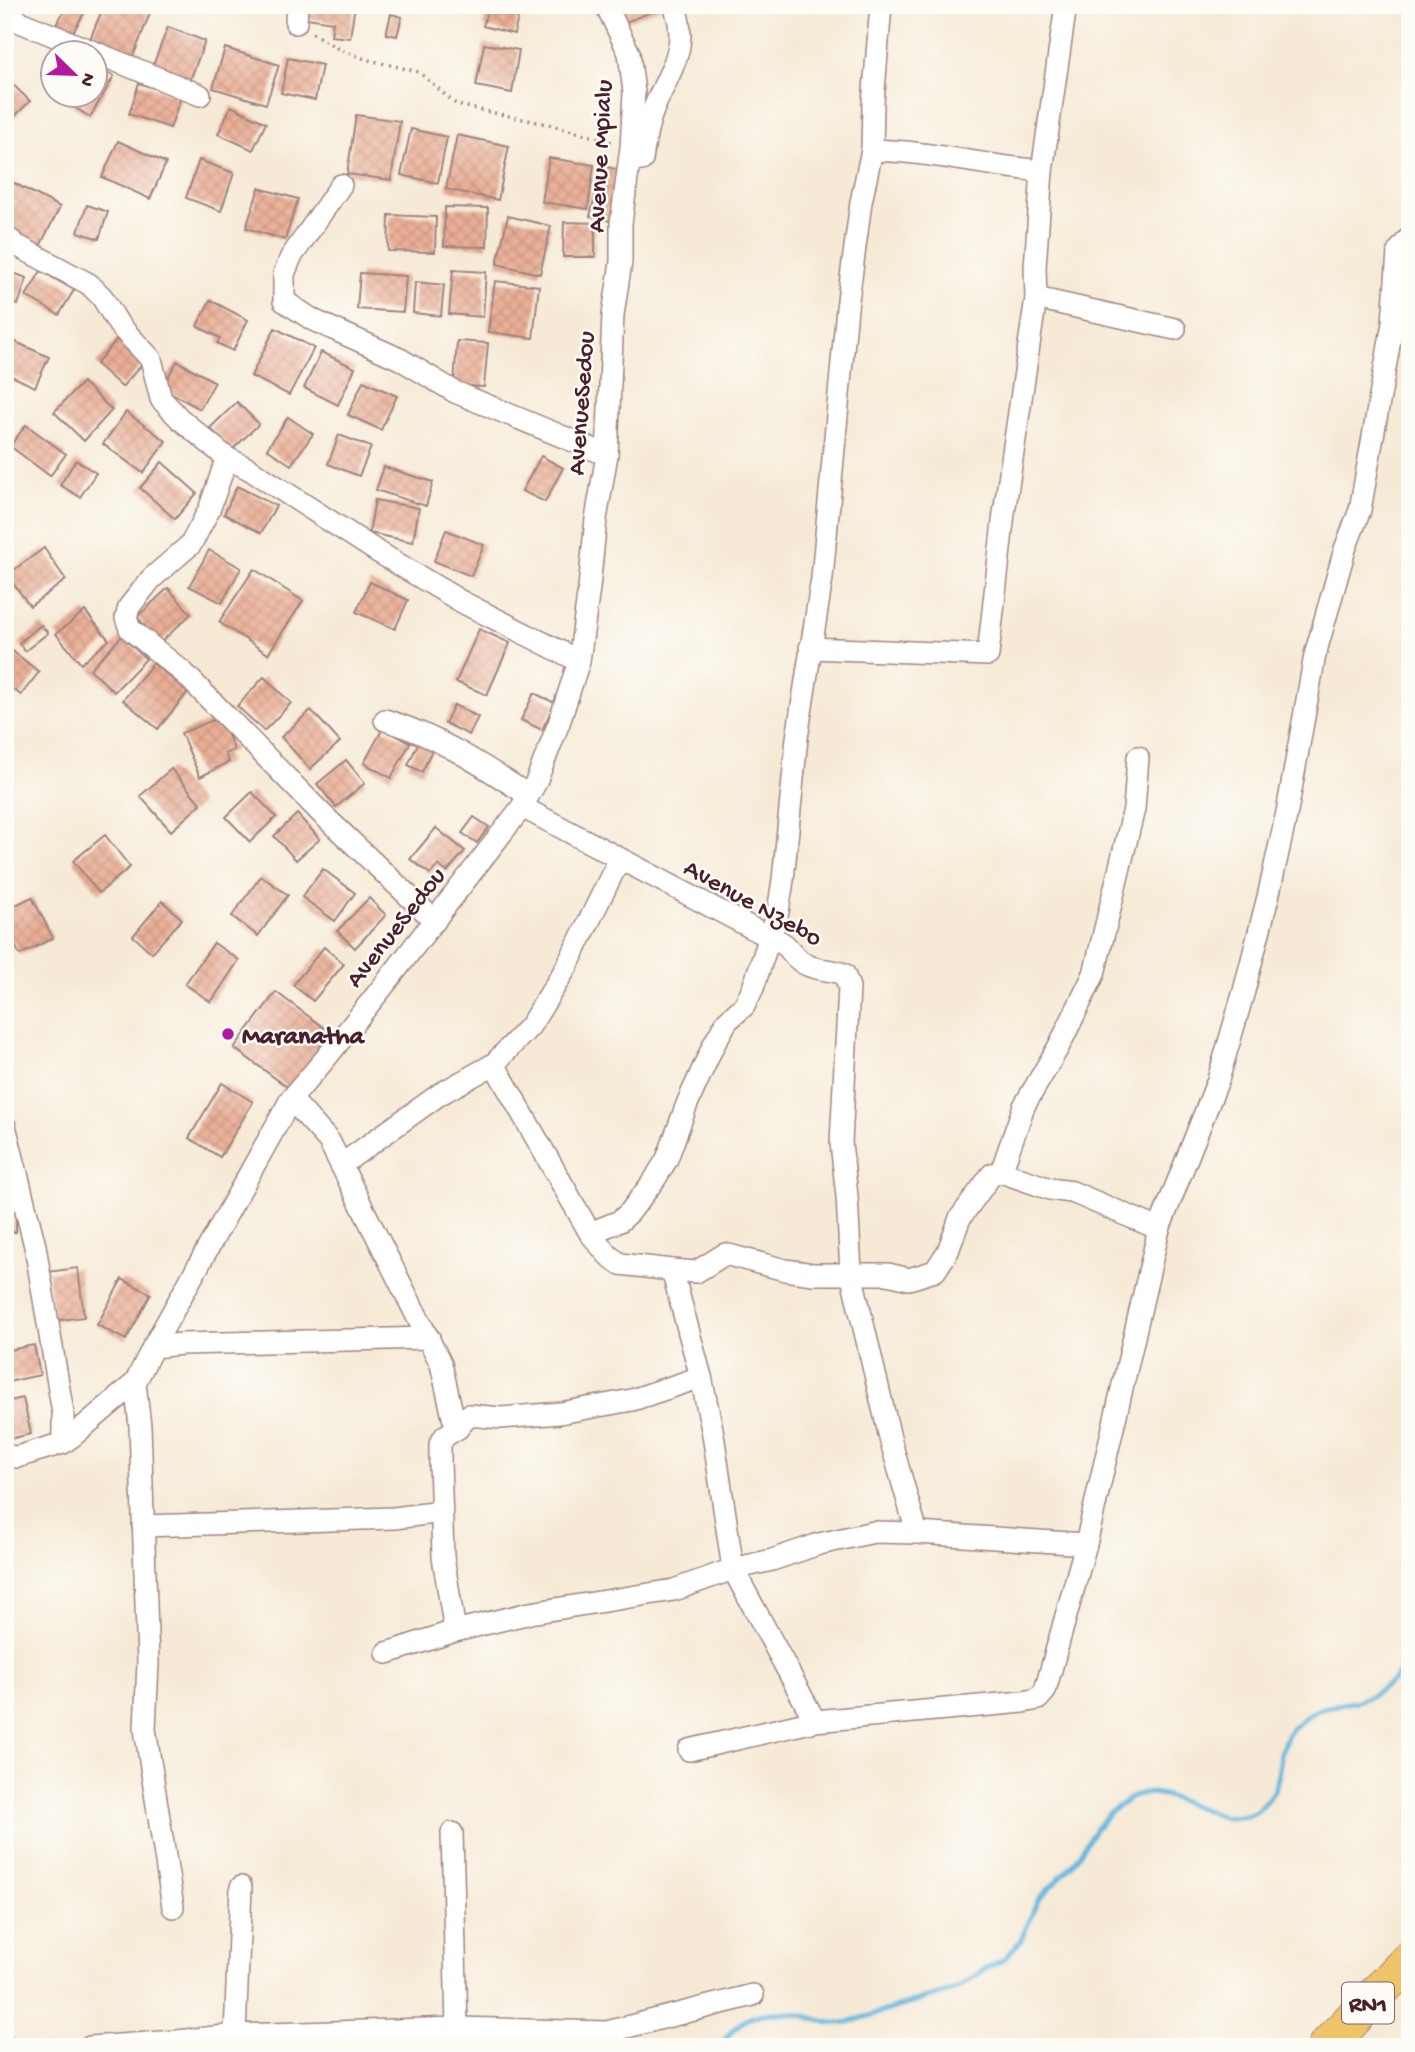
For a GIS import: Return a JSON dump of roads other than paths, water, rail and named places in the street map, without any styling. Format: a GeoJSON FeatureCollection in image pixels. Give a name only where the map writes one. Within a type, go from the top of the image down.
{"type":"FeatureCollection","features":[{"type":"Feature","properties":{"kind":"highway","name":"RN1"},"geometry":{"type":"LineString","coordinates":[[1326,2047],[1410,1959]]}},
{"type":"Feature","properties":{"kind":"street","name":"Avenue Mpialu"},"geometry":{"type":"LineString","coordinates":[[606,5],[629,52],[634,92],[631,148],[621,223],[621,262],[613,315]]}},
{"type":"Feature","properties":{"kind":"street"},"geometry":{"type":"LineString","coordinates":[[621,262],[629,253],[633,242],[644,142],[650,118],[676,62],[681,38],[674,5]]}},
{"type":"Feature","properties":{"kind":"street"},"geometry":{"type":"LineString","coordinates":[[590,1233],[620,1221],[630,1213],[667,1159],[687,1104],[714,1044],[727,1021],[744,1006],[753,988],[778,912],[797,738],[822,578],[847,308],[861,202],[872,150],[881,5]]}},
{"type":"Feature","properties":{"kind":"street"},"geometry":{"type":"LineString","coordinates":[[810,648],[989,655],[1004,513],[1037,298],[1035,267],[1042,170],[1066,5]]}},
{"type":"Feature","properties":{"kind":"street"},"geometry":{"type":"LineString","coordinates":[[5,9],[20,22],[200,95]]}},
{"type":"Feature","properties":{"kind":"street"},"geometry":{"type":"LineString","coordinates":[[872,150],[895,150],[988,165],[1042,170]]}},
{"type":"Feature","properties":{"kind":"street"},"geometry":{"type":"LineString","coordinates":[[341,185],[291,257],[284,274],[284,301],[313,320],[400,359],[455,392],[607,455]]}},
{"type":"Feature","properties":{"kind":"street"},"geometry":{"type":"LineString","coordinates":[[5,236],[89,284],[102,297],[120,325],[151,359],[162,399],[180,419],[227,458],[248,468],[378,552],[462,602],[579,661]]}},
{"type":"Feature","properties":{"kind":"street"},"geometry":{"type":"LineString","coordinates":[[689,1750],[815,1721],[1023,1702],[1038,1699],[1045,1691],[1086,1544],[1159,1229],[1218,1080],[1256,942],[1287,812],[1315,654],[1345,549],[1360,510],[1393,323],[1398,251],[1410,237]]}},
{"type":"Feature","properties":{"kind":"street"},"geometry":{"type":"LineString","coordinates":[[1037,298],[1175,329]]}},
{"type":"Feature","properties":{"kind":"street","name":"AvenueSedou"},"geometry":{"type":"LineString","coordinates":[[5,1456],[17,1457],[63,1443],[135,1383],[291,1099],[435,920],[525,801],[536,782],[579,661],[596,519],[607,455],[613,315]]}},
{"type":"Feature","properties":{"kind":"street"},"geometry":{"type":"LineString","coordinates":[[227,458],[209,510],[191,544],[151,579],[130,607],[126,618],[130,629],[184,673],[321,813],[435,920]]}},
{"type":"Feature","properties":{"kind":"street","name":"Avenue Nzebo"},"geometry":{"type":"LineString","coordinates":[[385,720],[409,727],[448,745],[525,801],[620,860],[787,945],[805,964],[844,974],[849,987],[841,1143],[851,1273]]}},
{"type":"Feature","properties":{"kind":"street"},"geometry":{"type":"LineString","coordinates":[[1001,1171],[1024,1106],[1059,1046],[1094,974],[1133,809],[1138,757]]}},
{"type":"Feature","properties":{"kind":"street"},"geometry":{"type":"LineString","coordinates":[[341,1165],[440,1094],[494,1064],[530,1026],[566,968],[620,860]]}},
{"type":"Feature","properties":{"kind":"street"},"geometry":{"type":"LineString","coordinates":[[494,1064],[590,1233],[608,1255],[620,1264],[695,1272],[725,1254],[813,1275],[888,1274],[909,1279],[935,1271],[948,1251],[960,1218],[992,1174],[1001,1171],[1041,1187],[1072,1192],[1159,1229]]}},
{"type":"Feature","properties":{"kind":"street"},"geometry":{"type":"LineString","coordinates":[[291,1099],[329,1141],[429,1338],[441,1364],[458,1428]]}},
{"type":"Feature","properties":{"kind":"street"},"geometry":{"type":"LineString","coordinates":[[5,1126],[35,1246],[63,1413],[63,1443]]}},
{"type":"Feature","properties":{"kind":"street"},"geometry":{"type":"LineString","coordinates":[[671,1270],[701,1377],[713,1434],[733,1569],[815,1721]]}},
{"type":"Feature","properties":{"kind":"street"},"geometry":{"type":"LineString","coordinates":[[851,1273],[891,1442],[917,1533]]}},
{"type":"Feature","properties":{"kind":"street"},"geometry":{"type":"LineString","coordinates":[[153,1347],[429,1338]]}},
{"type":"Feature","properties":{"kind":"street"},"geometry":{"type":"LineString","coordinates":[[455,1631],[443,1558],[440,1444],[445,1436],[458,1428],[468,1415],[501,1418],[560,1413],[632,1400],[701,1377]]}},
{"type":"Feature","properties":{"kind":"street"},"geometry":{"type":"LineString","coordinates":[[135,1383],[140,1426],[148,1663],[145,1729],[173,1907]]}},
{"type":"Feature","properties":{"kind":"street"},"geometry":{"type":"LineString","coordinates":[[143,1526],[394,1518],[441,1512]]}},
{"type":"Feature","properties":{"kind":"street"},"geometry":{"type":"LineString","coordinates":[[387,1653],[455,1631],[530,1613],[674,1590],[733,1569],[772,1560],[819,1544],[874,1532],[1086,1544]]}},
{"type":"Feature","properties":{"kind":"street"},"geometry":{"type":"LineString","coordinates":[[452,1833],[457,2028]]}},
{"type":"Feature","properties":{"kind":"street"},"geometry":{"type":"LineString","coordinates":[[235,2035],[241,1887]]}},
{"type":"Feature","properties":{"kind":"street"},"geometry":{"type":"LineString","coordinates":[[90,2047],[235,2035],[457,2028],[609,2039],[753,1995]]}},
{"type":"Feature","properties":{"kind":"waterway"},"geometry":{"type":"LineString","coordinates":[[720,2047],[735,2028],[751,2017],[783,2013],[828,2022],[849,2022],[957,1989],[1004,1959],[1021,1940],[1038,1900],[1072,1865],[1110,1812],[1135,1795],[1152,1793],[1226,1818],[1247,1816],[1256,1812],[1274,1790],[1278,1779],[1280,1754],[1293,1728],[1308,1715],[1322,1708],[1371,1696],[1393,1681],[1410,1659]]}},
{"type":"Feature","properties":{"kind":"place","name":"Maranatha"},"geometry":{"type":"Point","coordinates":[228,1034]}}]}
